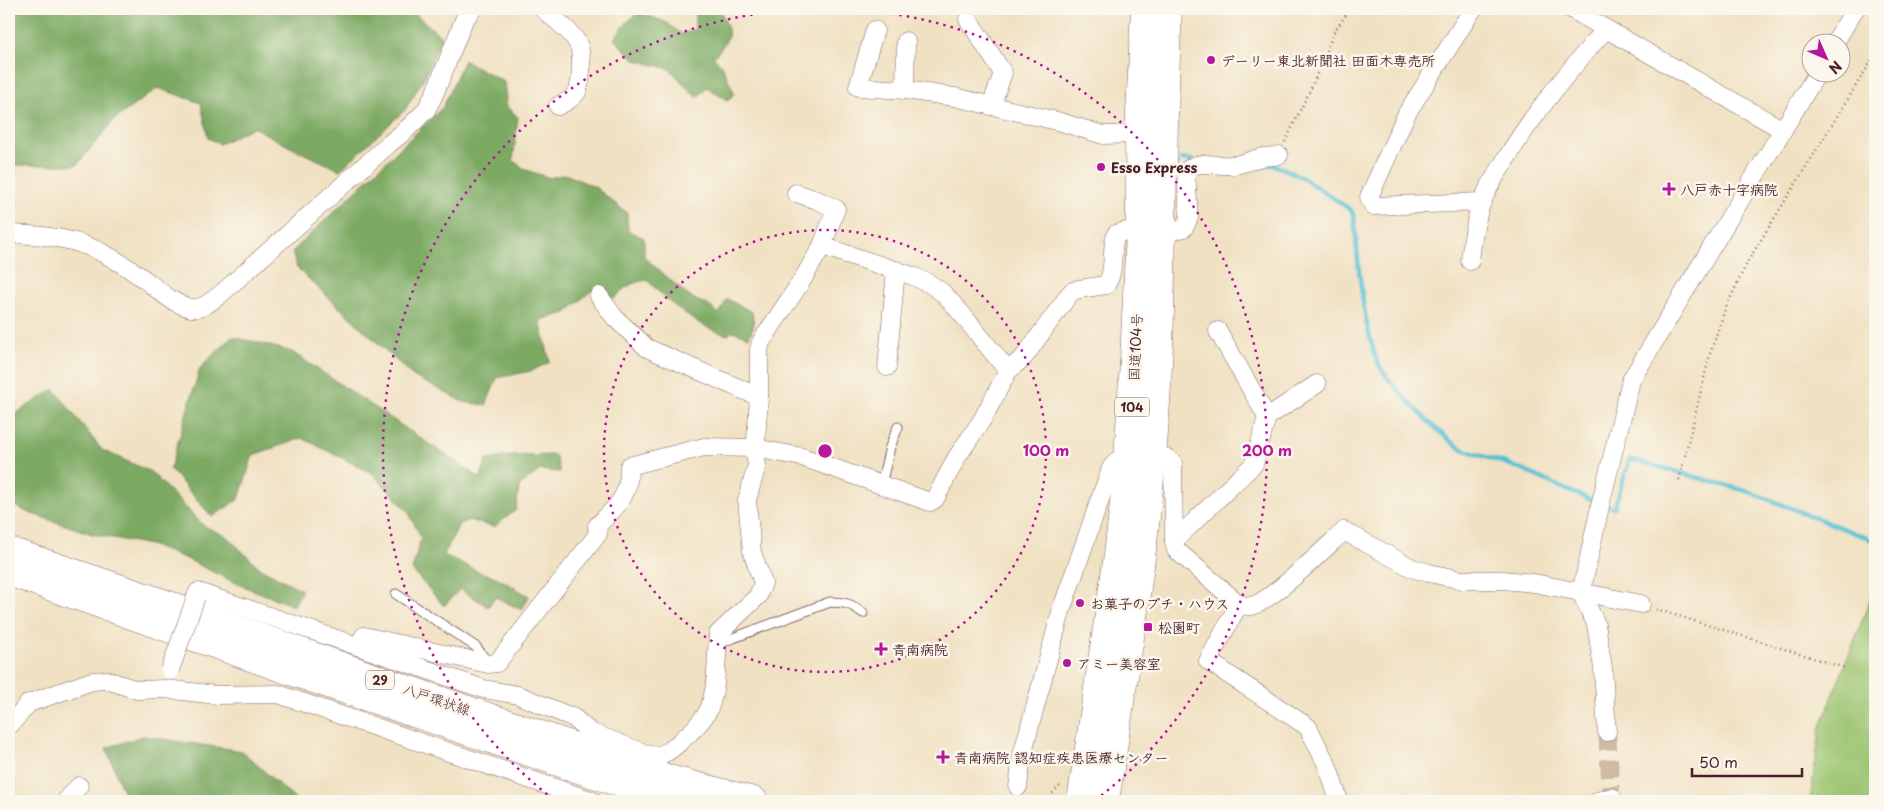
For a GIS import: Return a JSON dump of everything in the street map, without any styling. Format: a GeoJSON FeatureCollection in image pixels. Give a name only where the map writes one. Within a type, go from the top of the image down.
{"type":"FeatureCollection","features":[{"type":"Feature","properties":{"kind":"main road","name":"国道104号"},"geometry":{"type":"LineString","coordinates":[[1073,796],[1118,555],[1140,456],[1158,354],[1150,230],[1139,134],[1144,9]]}},
{"type":"Feature","properties":{"kind":"main road","name":"国道104号"},"geometry":{"type":"LineString","coordinates":[[1150,230],[1168,9]]}},
{"type":"Feature","properties":{"kind":"main road","name":"国道104号"},"geometry":{"type":"LineString","coordinates":[[1105,801],[1143,546],[1140,456]]}},
{"type":"Feature","properties":{"kind":"main road","name":"八戸環状線"},"geometry":{"type":"LineString","coordinates":[[9,551],[169,605],[505,733],[673,801]]}},
{"type":"Feature","properties":{"kind":"main road","name":"八戸環状線"},"geometry":{"type":"LineString","coordinates":[[9,572],[305,676],[669,779],[754,801]]}},
{"type":"Feature","properties":{"kind":"street"},"geometry":{"type":"LineString","coordinates":[[9,234],[58,239],[84,245],[114,259],[174,302],[193,308],[201,308],[222,293],[405,131],[426,110],[434,95],[464,20],[472,9]]}},
{"type":"Feature","properties":{"kind":"street"},"geometry":{"type":"LineString","coordinates":[[543,9],[577,42],[580,51],[581,70],[578,91],[570,100],[558,106]]}},
{"type":"Feature","properties":{"kind":"street"},"geometry":{"type":"LineString","coordinates":[[1473,9],[1407,113],[1369,197],[1373,206],[1482,202]]}},
{"type":"Feature","properties":{"kind":"street"},"geometry":{"type":"LineString","coordinates":[[1571,9],[1783,130]]}},
{"type":"Feature","properties":{"kind":"street"},"geometry":{"type":"LineString","coordinates":[[1841,32],[1855,9]]}},
{"type":"Feature","properties":{"kind":"street"},"geometry":{"type":"LineString","coordinates":[[968,19],[1003,73],[990,106]]}},
{"type":"Feature","properties":{"kind":"street"},"geometry":{"type":"LineString","coordinates":[[1470,261],[1472,241],[1482,202],[1490,186],[1527,124],[1563,77],[1606,29]]}},
{"type":"Feature","properties":{"kind":"street"},"geometry":{"type":"LineString","coordinates":[[875,30],[858,87],[905,90],[954,97],[1061,122],[1103,134],[1139,134]]}},
{"type":"Feature","properties":{"kind":"street"},"geometry":{"type":"LineString","coordinates":[[905,90],[906,42]]}},
{"type":"Feature","properties":{"kind":"street"},"geometry":{"type":"LineString","coordinates":[[1608,732],[1603,668],[1596,624],[1581,593],[1631,380],[1812,82]]}},
{"type":"Feature","properties":{"kind":"street"},"geometry":{"type":"LineString","coordinates":[[358,646],[364,636],[483,663],[497,663],[598,534],[597,526],[620,504],[625,496],[630,480],[629,466],[704,447],[755,448],[802,457],[930,502],[935,499],[957,457],[982,420],[1008,371],[1024,357],[1071,292],[1079,289],[1106,286],[1111,278],[1113,242],[1116,234],[1126,231],[1178,230],[1184,228],[1189,218],[1186,172],[1196,164],[1230,166],[1265,156],[1274,157],[1279,155]]}},
{"type":"Feature","properties":{"kind":"street"},"geometry":{"type":"LineString","coordinates":[[165,689],[198,592],[484,689],[518,695],[574,718],[590,732],[649,755],[659,756],[671,750],[694,728],[707,712],[714,692],[718,634],[758,596],[764,583],[752,552],[747,500],[757,466],[755,448],[759,397],[759,349],[761,342],[801,282],[822,246],[836,210],[817,200],[796,193]]}},
{"type":"Feature","properties":{"kind":"street"},"geometry":{"type":"LineString","coordinates":[[822,246],[896,270],[930,284],[943,293],[1008,371]]}},
{"type":"Feature","properties":{"kind":"street"},"geometry":{"type":"LineString","coordinates":[[887,367],[896,270]]}},
{"type":"Feature","properties":{"kind":"street"},"geometry":{"type":"LineString","coordinates":[[599,296],[615,318],[647,348],[759,397]]}},
{"type":"Feature","properties":{"kind":"street"},"geometry":{"type":"LineString","coordinates":[[1218,331],[1267,417]]}},
{"type":"Feature","properties":{"kind":"street"},"geometry":{"type":"LineString","coordinates":[[1174,541],[1254,464],[1267,417],[1317,384]]}},
{"type":"Feature","properties":{"kind":"street"},"geometry":{"type":"LineString","coordinates":[[1018,787],[1022,755],[1062,608],[1111,468],[1118,460],[1140,456],[1167,458],[1173,463],[1174,541],[1176,550],[1239,604],[1250,606],[1262,601],[1290,580],[1344,531],[1412,568],[1429,573],[1462,580],[1502,580],[1534,583],[1641,604]]}},
{"type":"Feature","properties":{"kind":"street"},"geometry":{"type":"LineString","coordinates":[[1239,604],[1208,661],[1308,727],[1328,767],[1339,801]]}},
{"type":"Feature","properties":{"kind":"street"},"geometry":{"type":"LineString","coordinates":[[9,726],[29,703],[92,681],[107,680],[137,690],[165,689],[217,695],[278,694],[593,801]]}},
{"type":"Feature","properties":{"kind":"street"},"geometry":{"type":"LineString","coordinates":[[505,733],[518,695]]}},
{"type":"Feature","properties":{"kind":"street"},"geometry":{"type":"LineString","coordinates":[[66,801],[79,786]]}},
{"type":"Feature","properties":{"kind":"lane"},"geometry":{"type":"LineString","coordinates":[[881,485],[890,447],[898,427]]}},
{"type":"Feature","properties":{"kind":"lane"},"geometry":{"type":"LineString","coordinates":[[396,594],[476,647],[483,656],[483,663]]}},
{"type":"Feature","properties":{"kind":"lane"},"geometry":{"type":"LineString","coordinates":[[717,644],[830,602],[844,602],[863,613]]}},
{"type":"Feature","properties":{"kind":"path"},"geometry":{"type":"LineString","coordinates":[[1279,155],[1312,86],[1334,32],[1350,9]]}},
{"type":"Feature","properties":{"kind":"path"},"geometry":{"type":"LineString","coordinates":[[1679,480],[1710,354],[1726,306],[1748,261],[1875,55]]}},
{"type":"Feature","properties":{"kind":"path"},"geometry":{"type":"LineString","coordinates":[[1641,604],[1845,668]]}},
{"type":"Feature","properties":{"kind":"path"},"geometry":{"type":"LineString","coordinates":[[1046,801],[1060,786],[1073,796]]}},
{"type":"Feature","properties":{"kind":"green space"},"geometry":{"type":"Polygon","coordinates":[[[9,9],[409,9],[442,37],[425,76],[405,110],[340,170],[294,149],[253,127],[220,144],[208,138],[201,103],[158,88],[115,119],[77,165],[9,165],[9,9]]]}},
{"type":"Feature","properties":{"kind":"green space"},"geometry":{"type":"Polygon","coordinates":[[[699,9],[720,9],[728,30],[727,38],[714,57],[723,67],[734,93],[728,101],[707,87],[697,98],[670,69],[635,60],[614,39],[628,21],[639,12],[667,23],[681,34],[695,30],[695,12],[699,9]]]}},
{"type":"Feature","properties":{"kind":"green space"},"geometry":{"type":"Polygon","coordinates":[[[464,60],[504,82],[507,107],[518,117],[513,160],[523,169],[550,178],[565,174],[595,187],[627,213],[628,231],[644,238],[644,257],[690,297],[709,306],[719,314],[727,299],[752,312],[754,325],[749,337],[733,331],[728,335],[705,326],[684,313],[647,280],[629,286],[615,298],[592,290],[566,313],[540,320],[550,362],[531,371],[497,378],[486,405],[463,402],[413,376],[297,268],[292,252],[443,107],[464,60]]]}},
{"type":"Feature","properties":{"kind":"green space"},"geometry":{"type":"Polygon","coordinates":[[[232,337],[292,352],[480,478],[487,460],[509,456],[555,455],[560,472],[540,470],[519,487],[516,510],[494,527],[469,520],[459,524],[444,555],[480,572],[496,577],[529,596],[522,610],[495,597],[488,607],[460,589],[444,606],[412,570],[421,538],[408,511],[372,473],[302,438],[253,455],[239,499],[212,517],[170,469],[200,368],[232,337]]]}},
{"type":"Feature","properties":{"kind":"green space"},"geometry":{"type":"Polygon","coordinates":[[[54,389],[102,450],[151,472],[204,526],[226,536],[260,568],[302,590],[294,606],[235,583],[187,559],[150,545],[92,534],[29,513],[9,503],[9,418],[54,389]]]}},
{"type":"Feature","properties":{"kind":"green space"},"geometry":{"type":"Polygon","coordinates":[[[1875,587],[1875,801],[1810,801],[1820,729],[1875,587]]]}},
{"type":"Feature","properties":{"kind":"green space"},"geometry":{"type":"Polygon","coordinates":[[[143,736],[242,751],[297,801],[127,801],[106,748],[143,736]]]}},
{"type":"Feature","properties":{"kind":"waterway"},"geometry":{"type":"LineString","coordinates":[[1181,159],[1192,160]]}},
{"type":"Feature","properties":{"kind":"waterway"},"geometry":{"type":"LineString","coordinates":[[1267,164],[1288,170],[1299,176],[1351,210],[1354,217],[1364,310],[1372,346],[1383,372],[1415,408],[1459,447],[1513,466],[1597,502]]}},
{"type":"Feature","properties":{"kind":"waterway"},"geometry":{"type":"LineString","coordinates":[[1604,504],[1614,508],[1630,459],[1750,492],[1875,541]]}},
{"type":"Feature","properties":{"kind":"tunnel"},"geometry":{"type":"LineString","coordinates":[[1607,732],[1611,790]]}},
{"type":"Feature","properties":{"kind":"place","name":"デーリー東北新聞社 田面木専売所"},"geometry":{"type":"Point","coordinates":[1211,60]}},
{"type":"Feature","properties":{"kind":"place","name":"Esso Express"},"geometry":{"type":"Point","coordinates":[1101,167]}},
{"type":"Feature","properties":{"kind":"place","name":"八戸赤十字病院"},"geometry":{"type":"Point","coordinates":[1669,189]}},
{"type":"Feature","properties":{"kind":"place","name":"お菓子のプチ・ハウス"},"geometry":{"type":"Point","coordinates":[1080,603]}},
{"type":"Feature","properties":{"kind":"place","name":"松園町"},"geometry":{"type":"Point","coordinates":[1148,627]}},
{"type":"Feature","properties":{"kind":"place","name":"青南病院"},"geometry":{"type":"Point","coordinates":[881,649]}},
{"type":"Feature","properties":{"kind":"place","name":"アミー美容室"},"geometry":{"type":"Point","coordinates":[1067,663]}},
{"type":"Feature","properties":{"kind":"place","name":"青南病院 認知症疾患医療センター"},"geometry":{"type":"Point","coordinates":[943,757]}}]}
